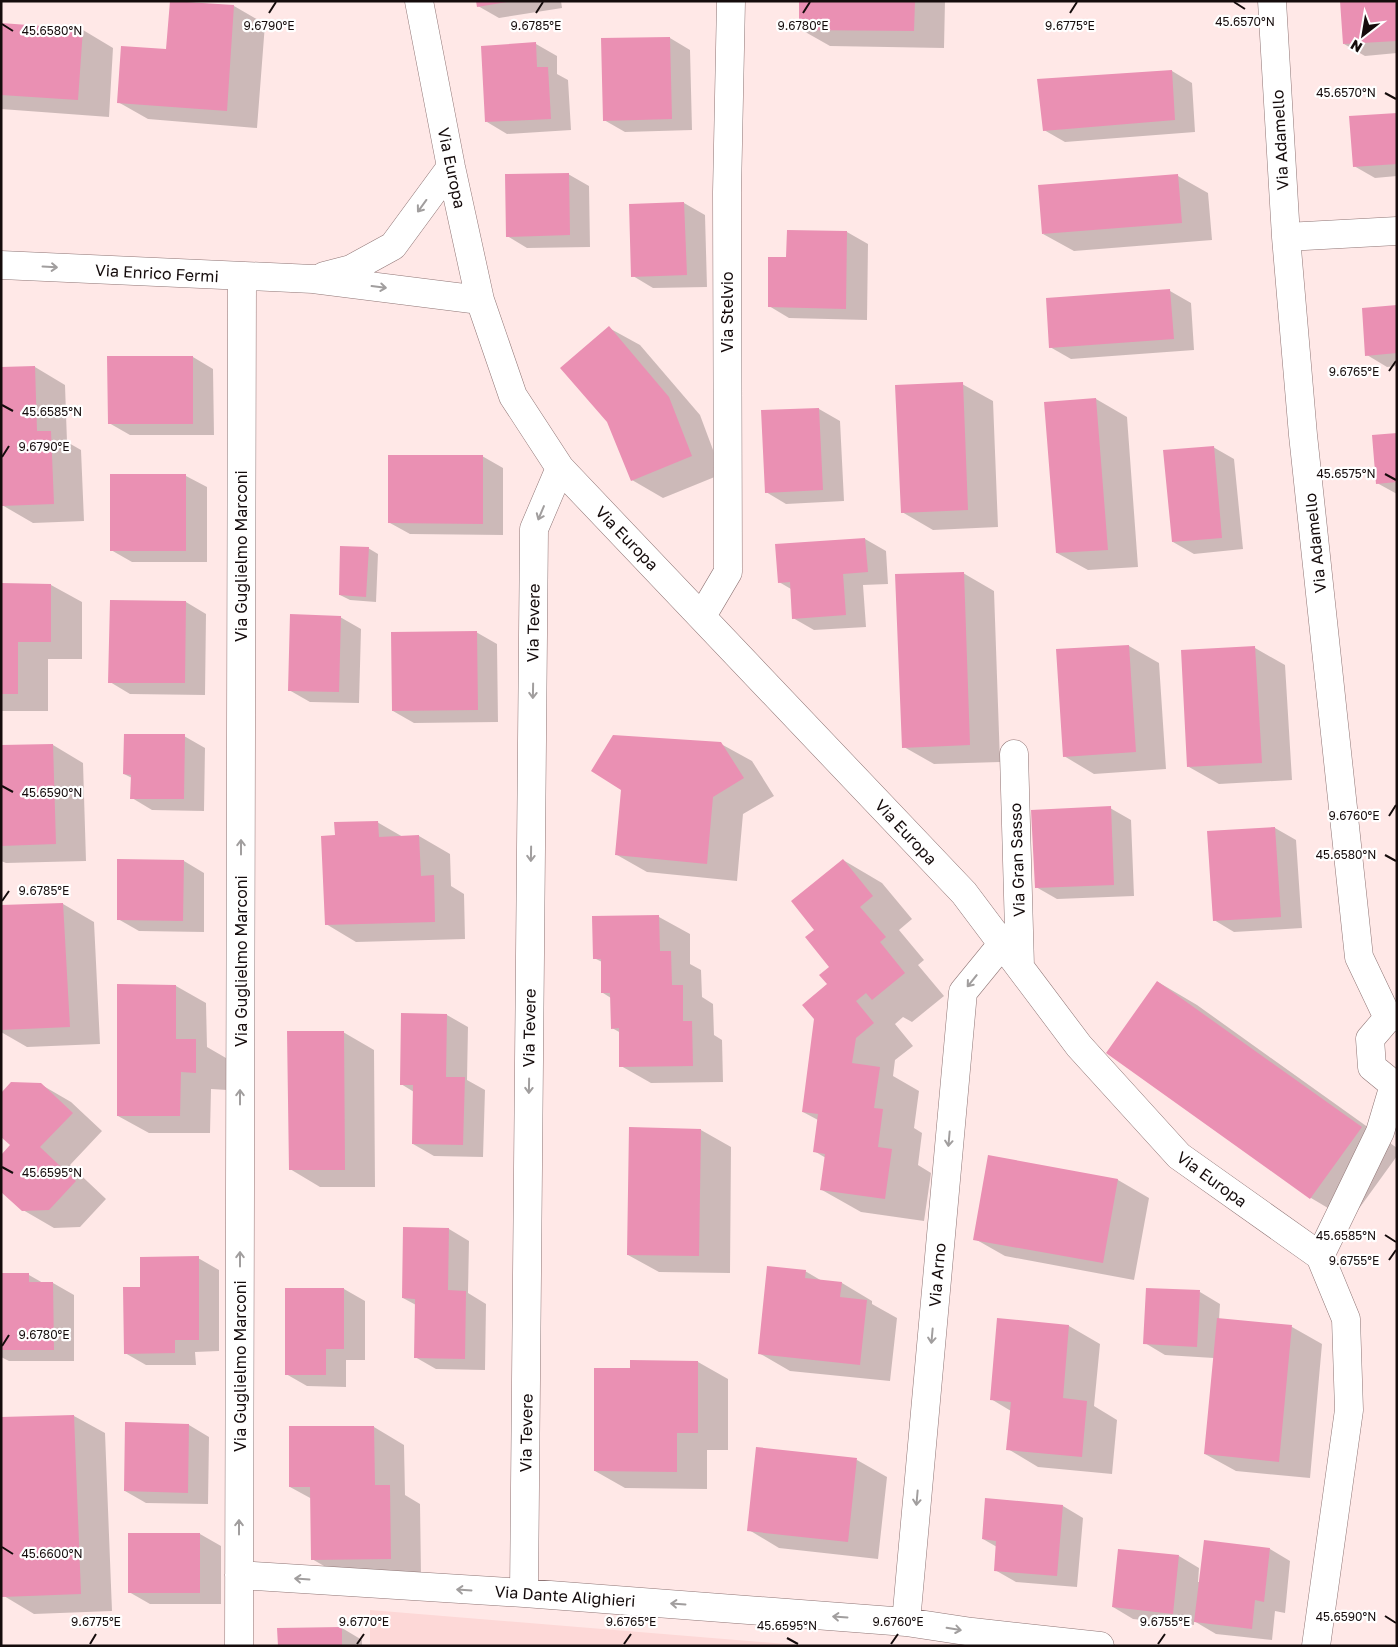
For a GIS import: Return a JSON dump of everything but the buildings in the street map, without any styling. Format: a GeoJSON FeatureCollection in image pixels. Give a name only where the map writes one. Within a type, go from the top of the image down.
{"type":"FeatureCollection","features":[{"type":"Feature","properties":{"kind":"street","name":"Via Europa"},"geometry":{"type":"LineString","coordinates":[[419,1],[451,167],[480,300],[514,396],[560,468],[964,893],[1079,1046],[1178,1156],[1320,1256]]}},
{"type":"Feature","properties":{"kind":"street","name":"Via Stelvio"},"geometry":{"type":"LineString","coordinates":[[702,616],[728,572],[727,192],[731,1]]}},
{"type":"Feature","properties":{"kind":"street","name":"Via Adamello"},"geometry":{"type":"LineString","coordinates":[[1272,1],[1286,237],[1303,435],[1359,957],[1392,1018]]}},
{"type":"Feature","properties":{"kind":"street","name":"Via Enrico Fermi"},"geometry":{"type":"LineString","coordinates":[[313,279],[351,269],[393,246],[451,167]]}},
{"type":"Feature","properties":{"kind":"street"},"geometry":{"type":"LineString","coordinates":[[1286,237],[1397,231]]}},
{"type":"Feature","properties":{"kind":"street","name":"Via Enrico Fermi"},"geometry":{"type":"LineString","coordinates":[[1,265],[313,279],[480,300]]}},
{"type":"Feature","properties":{"kind":"street","name":"Via Guglielmo Marconi"},"geometry":{"type":"LineString","coordinates":[[240,1646],[242,277]]}},
{"type":"Feature","properties":{"kind":"street","name":"Via Tevere"},"geometry":{"type":"LineString","coordinates":[[524,1593],[534,529],[560,468]]}},
{"type":"Feature","properties":{"kind":"street","name":"Via Gran Sasso"},"geometry":{"type":"LineString","coordinates":[[1014,754],[1020,966]]}},
{"type":"Feature","properties":{"kind":"street","name":"Via Arno"},"geometry":{"type":"LineString","coordinates":[[906,1622],[962,992],[1003,943]]}},
{"type":"Feature","properties":{"kind":"street"},"geometry":{"type":"LineString","coordinates":[[1316,1646],[1349,1410],[1346,1319],[1320,1256],[1380,1132],[1395,1085],[1372,1067],[1370,1039],[1392,1018]]}},
{"type":"Feature","properties":{"kind":"street","name":"Via Dante Alighieri"},"geometry":{"type":"LineString","coordinates":[[239,1576],[524,1593],[906,1622],[972,1632],[1100,1646]]}},
{"type":"Feature","properties":{"kind":"shaded area"},"geometry":{"type":"Polygon","coordinates":[[[370,1610],[810,1646],[370,1646],[370,1610]]]}}]}
